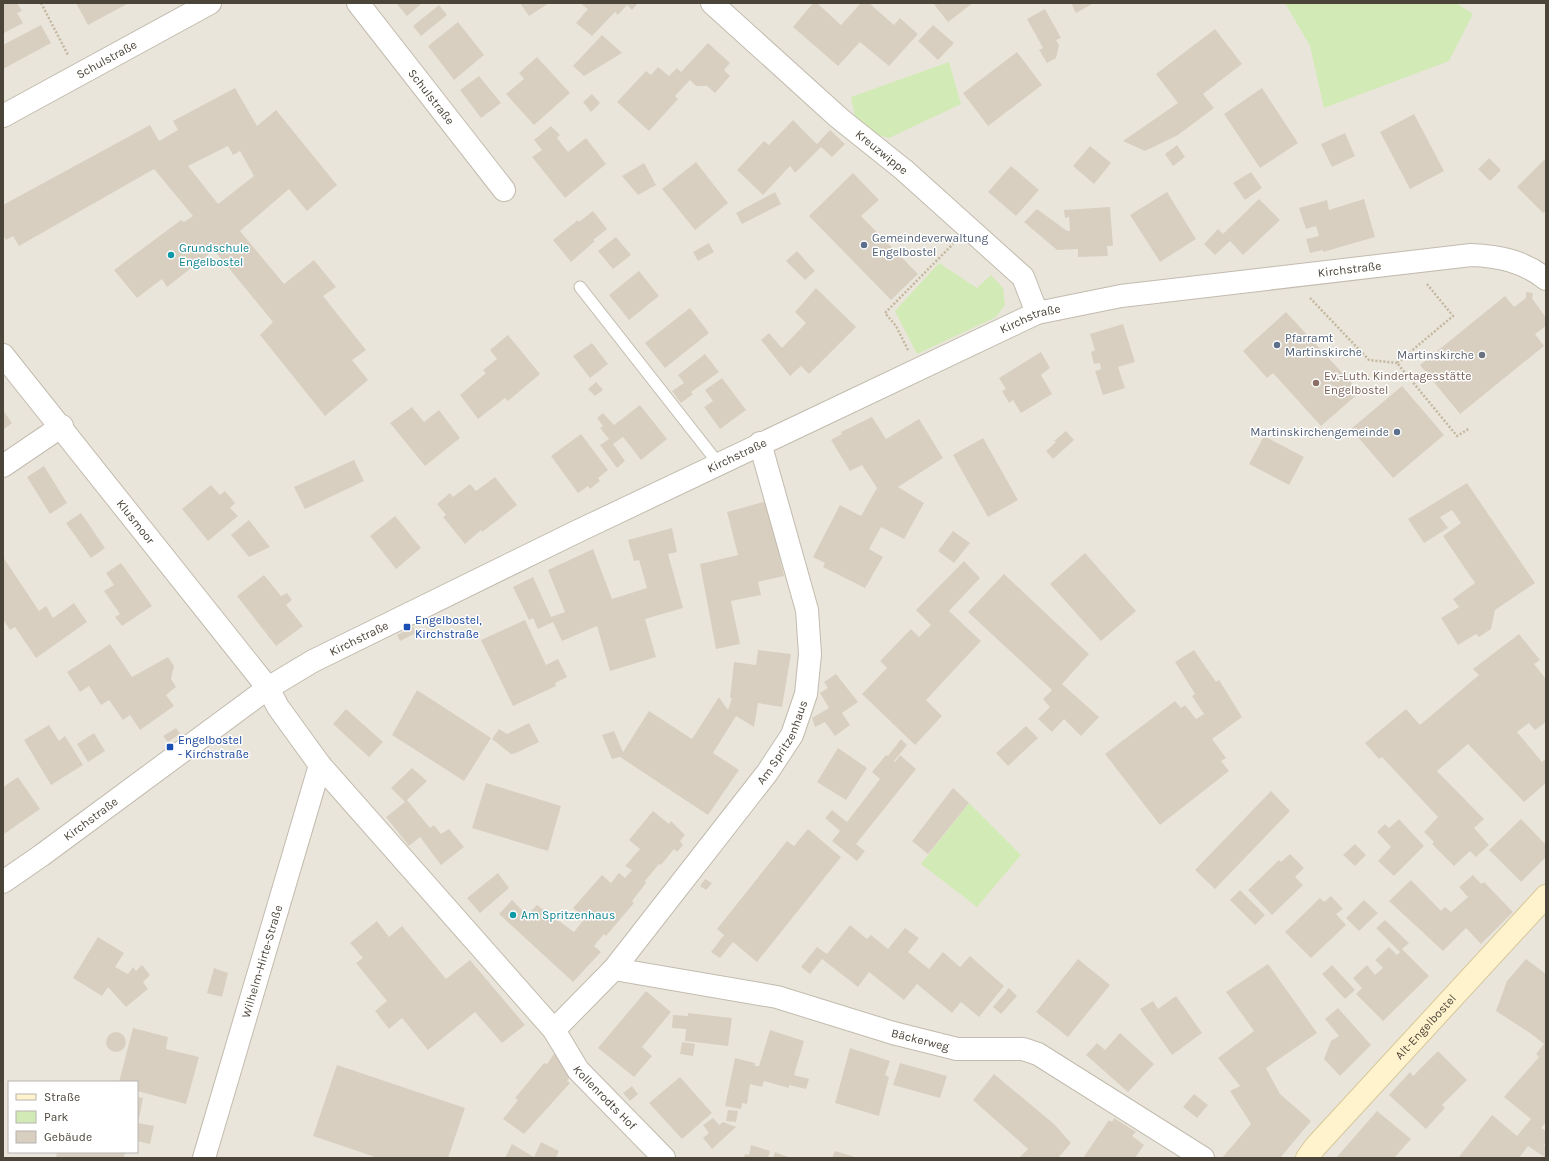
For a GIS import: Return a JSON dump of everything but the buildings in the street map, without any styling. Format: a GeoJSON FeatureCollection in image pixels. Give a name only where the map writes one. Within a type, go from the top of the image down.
{"type":"FeatureCollection","features":[{"type":"Feature","properties":{"kind":"street","name":"Schulstraße"},"geometry":{"type":"LineString","coordinates":[[3,116],[210,3]]}},
{"type":"Feature","properties":{"kind":"street","name":"Schulstraße"},"geometry":{"type":"LineString","coordinates":[[358,3],[504,190]]}},
{"type":"Feature","properties":{"kind":"street","name":"Kreuzwippe"},"geometry":{"type":"LineString","coordinates":[[712,3],[839,118],[904,170],[1023,277],[1037,312]]}},
{"type":"Feature","properties":{"kind":"street","name":"Kirchstraße"},"geometry":{"type":"LineString","coordinates":[[3,882],[42,855],[268,688],[313,661],[718,463],[1037,312],[1121,296],[1471,255],[1494,256],[1516,261],[1546,279]]}},
{"type":"Feature","properties":{"kind":"street","name":"Klusmoor"},"geometry":{"type":"LineString","coordinates":[[3,354],[62,426],[268,688]]}},
{"type":"Feature","properties":{"kind":"street"},"geometry":{"type":"LineString","coordinates":[[3,466],[62,426]]}},
{"type":"Feature","properties":{"kind":"street","name":"Am Spritzenhaus"},"geometry":{"type":"LineString","coordinates":[[554,1030],[614,969],[767,773],[792,735],[806,694],[810,654],[807,610],[760,443]]}},
{"type":"Feature","properties":{"kind":"street"},"geometry":{"type":"LineString","coordinates":[[268,688],[278,708],[320,765],[554,1030]]}},
{"type":"Feature","properties":{"kind":"street","name":"Wilhelm-Hirte-Straße"},"geometry":{"type":"LineString","coordinates":[[204,1158],[320,765]]}},
{"type":"Feature","properties":{"kind":"street","name":"Alt-Engelbostel"},"geometry":{"type":"LineString","coordinates":[[1307,1158],[1315,1146],[1546,896]]}},
{"type":"Feature","properties":{"kind":"street","name":"Bäckerweg"},"geometry":{"type":"LineString","coordinates":[[614,969],[777,997],[893,1033],[957,1050],[1022,1049],[1038,1054],[1203,1158]]}},
{"type":"Feature","properties":{"kind":"street","name":"Kollenrodts Hof"},"geometry":{"type":"LineString","coordinates":[[554,1030],[578,1070],[664,1158]]}},
{"type":"Feature","properties":{"kind":"lane"},"geometry":{"type":"LineString","coordinates":[[580,287],[718,463]]}},
{"type":"Feature","properties":{"kind":"path"},"geometry":{"type":"LineString","coordinates":[[41,3],[79,75]]}},
{"type":"Feature","properties":{"kind":"path"},"geometry":{"type":"LineString","coordinates":[[917,368],[896,326],[885,313],[969,228]]}},
{"type":"Feature","properties":{"kind":"path"},"geometry":{"type":"LineString","coordinates":[[1397,363],[1453,316],[1410,262]]}},
{"type":"Feature","properties":{"kind":"path"},"geometry":{"type":"LineString","coordinates":[[1288,276],[1369,360],[1397,363],[1457,436],[1470,428]]}},
{"type":"Feature","properties":{"kind":"shaded area"},"geometry":{"type":"Polygon","coordinates":[[[3,3],[1546,3],[1546,1158],[3,1158],[3,3]]]}},
{"type":"Feature","properties":{"kind":"green space"},"geometry":{"type":"Polygon","coordinates":[[[1285,3],[1456,3],[1473,14],[1449,61],[1324,108],[1310,46],[1285,3]]]}},
{"type":"Feature","properties":{"kind":"green space"},"geometry":{"type":"Polygon","coordinates":[[[949,62],[961,104],[889,138],[864,130],[857,123],[851,97],[949,62]]]}},
{"type":"Feature","properties":{"kind":"green space"},"geometry":{"type":"Polygon","coordinates":[[[939,263],[977,288],[991,275],[1003,288],[1005,305],[996,317],[917,354],[895,311],[939,263]]]}},
{"type":"Feature","properties":{"kind":"green space"},"geometry":{"type":"Polygon","coordinates":[[[969,803],[1021,855],[977,907],[921,864],[969,803]]]}},
{"type":"Feature","properties":{"kind":"place","name":"Gemeindeverwaltung Engelbostel"},"geometry":{"type":"Point","coordinates":[864,245]}},
{"type":"Feature","properties":{"kind":"place","name":"Grundschule Engelbostel"},"geometry":{"type":"Point","coordinates":[171,255]}},
{"type":"Feature","properties":{"kind":"place","name":"Pfarramt Martinskirche"},"geometry":{"type":"Point","coordinates":[1277,345]}},
{"type":"Feature","properties":{"kind":"place","name":"Martinskirche"},"geometry":{"type":"Point","coordinates":[1482,355]}},
{"type":"Feature","properties":{"kind":"place","name":"Ev.-Luth. Kindertagesstätte Engelbostel"},"geometry":{"type":"Point","coordinates":[1316,383]}},
{"type":"Feature","properties":{"kind":"place","name":"Martinskirchengemeinde"},"geometry":{"type":"Point","coordinates":[1397,432]}},
{"type":"Feature","properties":{"kind":"place","name":"Engelbostel, Kirchstraße"},"geometry":{"type":"Point","coordinates":[407,627]}},
{"type":"Feature","properties":{"kind":"place","name":"Engelbostel - Kirchstraße"},"geometry":{"type":"Point","coordinates":[170,747]}},
{"type":"Feature","properties":{"kind":"place","name":"Am Spritzenhaus"},"geometry":{"type":"Point","coordinates":[513,915]}}]}
